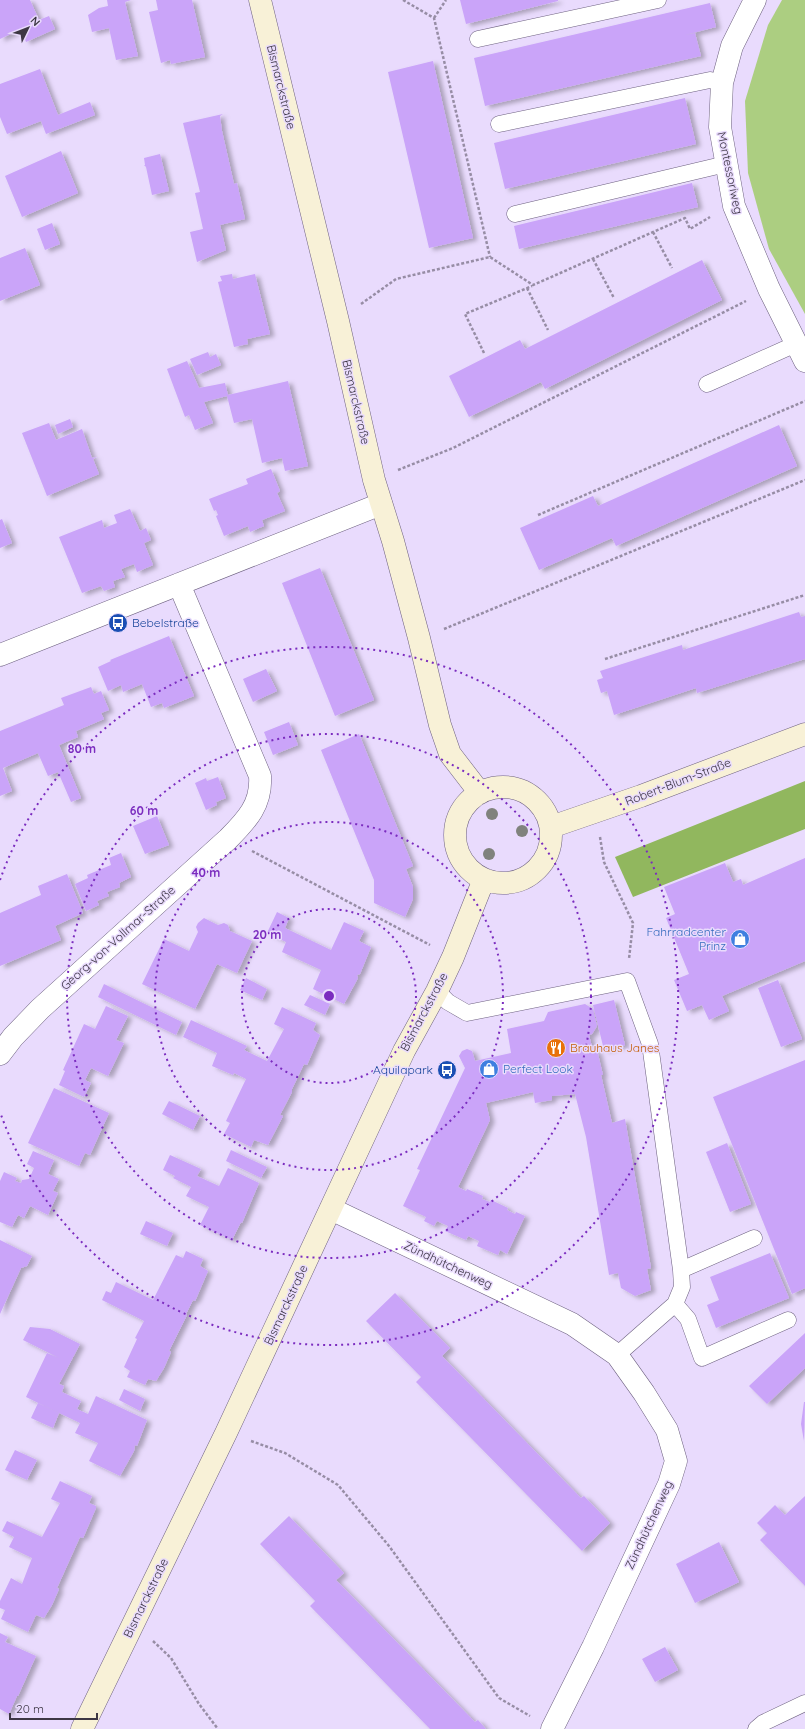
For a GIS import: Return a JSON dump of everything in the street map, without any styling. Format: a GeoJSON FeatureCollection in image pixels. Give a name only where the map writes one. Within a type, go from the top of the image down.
{"type":"FeatureCollection","features":[{"type":"Feature","properties":{"kind":"main road","name":"Bismarckstraße"},"geometry":{"type":"LineString","coordinates":[[260,0],[336,314],[374,480],[393,541],[427,666],[440,725],[450,754],[480,793]]}},
{"type":"Feature","properties":{"kind":"main road","name":"Robert-Blum-Straße"},"geometry":{"type":"LineString","coordinates":[[551,827],[596,813],[805,734]]}},
{"type":"Feature","properties":{"kind":"main road"},"geometry":{"type":"LineString","coordinates":[[502,787],[524,792],[542,806],[551,827],[550,849],[539,868],[523,880],[503,884],[484,879],[467,867],[457,848],[455,827],[464,807],[480,793],[502,787]]}},
{"type":"Feature","properties":{"kind":"main road","name":"Bismarckstraße"},"geometry":{"type":"LineString","coordinates":[[82,1729],[226,1433],[404,1051],[453,957],[484,879]]}},
{"type":"Feature","properties":{"kind":"street","name":"Montessoriweg"},"geometry":{"type":"LineString","coordinates":[[755,0],[732,46],[722,83],[720,127],[734,206],[769,289],[800,352]]}},
{"type":"Feature","properties":{"kind":"street"},"geometry":{"type":"LineString","coordinates":[[0,655],[381,504]]}},
{"type":"Feature","properties":{"kind":"street","name":"Georg-von-Vollmar-Straße"},"geometry":{"type":"LineString","coordinates":[[0,1054],[13,1037],[40,1009],[247,820],[256,802],[261,788],[260,776],[179,584]]}},
{"type":"Feature","properties":{"kind":"street","name":"Zündhütchenweg"},"geometry":{"type":"LineString","coordinates":[[330,1209],[572,1324],[617,1355],[644,1393],[667,1430],[676,1460],[670,1484],[593,1647],[552,1729]]}},
{"type":"Feature","properties":{"kind":"lane"},"geometry":{"type":"LineString","coordinates":[[478,39],[658,0]]}},
{"type":"Feature","properties":{"kind":"lane"},"geometry":{"type":"LineString","coordinates":[[499,124],[710,80],[722,83]]}},
{"type":"Feature","properties":{"kind":"lane"},"geometry":{"type":"LineString","coordinates":[[515,214],[726,164]]}},
{"type":"Feature","properties":{"kind":"lane"},"geometry":{"type":"LineString","coordinates":[[707,384],[800,352]]}},
{"type":"Feature","properties":{"kind":"lane"},"geometry":{"type":"LineString","coordinates":[[436,991],[448,1002],[466,1013],[627,982],[650,1044],[681,1270],[682,1287],[675,1304],[617,1355]]}},
{"type":"Feature","properties":{"kind":"lane"},"geometry":{"type":"LineString","coordinates":[[681,1270],[754,1238]]}},
{"type":"Feature","properties":{"kind":"lane"},"geometry":{"type":"LineString","coordinates":[[675,1304],[688,1319],[702,1358],[788,1320]]}},
{"type":"Feature","properties":{"kind":"lane"},"geometry":{"type":"LineString","coordinates":[[756,1729],[763,1723],[805,1703]]}},
{"type":"Feature","properties":{"kind":"path"},"geometry":{"type":"LineString","coordinates":[[403,0],[434,18],[490,257],[533,285]]}},
{"type":"Feature","properties":{"kind":"path"},"geometry":{"type":"LineString","coordinates":[[434,18],[446,0]]}},
{"type":"Feature","properties":{"kind":"path"},"geometry":{"type":"LineString","coordinates":[[484,353],[465,314],[685,218],[690,229],[720,211],[734,206]]}},
{"type":"Feature","properties":{"kind":"path"},"geometry":{"type":"LineString","coordinates":[[653,232],[672,268]]}},
{"type":"Feature","properties":{"kind":"path"},"geometry":{"type":"LineString","coordinates":[[373,296],[396,279],[490,257]]}},
{"type":"Feature","properties":{"kind":"path"},"geometry":{"type":"LineString","coordinates":[[593,259],[614,298]]}},
{"type":"Feature","properties":{"kind":"path"},"geometry":{"type":"LineString","coordinates":[[527,288],[548,330]]}},
{"type":"Feature","properties":{"kind":"path"},"geometry":{"type":"LineString","coordinates":[[414,464],[453,448],[769,289]]}},
{"type":"Feature","properties":{"kind":"path"},"geometry":{"type":"LineString","coordinates":[[538,515],[805,401]]}},
{"type":"Feature","properties":{"kind":"path"},"geometry":{"type":"LineString","coordinates":[[453,626],[805,480]]}},
{"type":"Feature","properties":{"kind":"path"},"geometry":{"type":"LineString","coordinates":[[605,659],[805,595]]}},
{"type":"Feature","properties":{"kind":"path"},"geometry":{"type":"LineString","coordinates":[[596,813],[604,862],[633,923],[627,982]]}},
{"type":"Feature","properties":{"kind":"path"},"geometry":{"type":"LineString","coordinates":[[228,838],[453,957]]}},
{"type":"Feature","properties":{"kind":"path"},"geometry":{"type":"LineString","coordinates":[[226,1433],[285,1453],[338,1485],[389,1546],[500,1698],[532,1717]]}},
{"type":"Feature","properties":{"kind":"path"},"geometry":{"type":"LineString","coordinates":[[134,1623],[171,1658],[199,1704],[218,1729]]}},
{"type":"Feature","properties":{"kind":"green space"},"geometry":{"type":"Polygon","coordinates":[[[782,0],[805,0],[805,314],[769,249],[748,173],[745,101],[768,25],[782,0]]]}},
{"type":"Feature","properties":{"kind":"green space"},"geometry":{"type":"Polygon","coordinates":[[[805,781],[805,829],[633,897],[615,857],[805,781]]]}},
{"type":"Feature","properties":{"kind":"building"},"geometry":{"type":"Polygon","coordinates":[[[0,0],[30,0],[39,20],[49,16],[55,29],[26,42],[21,29],[0,39],[0,0]]]}},
{"type":"Feature","properties":{"kind":"building"},"geometry":{"type":"Polygon","coordinates":[[[107,0],[131,0],[125,2],[138,56],[116,60],[109,28],[92,32],[88,15],[99,8],[108,6],[107,0]]]}},
{"type":"Feature","properties":{"kind":"building"},"geometry":{"type":"Polygon","coordinates":[[[156,0],[192,0],[205,57],[171,64],[170,60],[161,63],[149,12],[158,10],[156,0]]]}},
{"type":"Feature","properties":{"kind":"building"},"geometry":{"type":"Polygon","coordinates":[[[460,0],[558,0],[558,1],[466,24],[460,0]]]}},
{"type":"Feature","properties":{"kind":"building"},"geometry":{"type":"Polygon","coordinates":[[[710,3],[716,27],[685,35],[695,33],[701,56],[485,106],[474,58],[710,3]]]}},
{"type":"Feature","properties":{"kind":"building"},"geometry":{"type":"Polygon","coordinates":[[[433,61],[473,238],[429,248],[388,72],[433,61]]]}},
{"type":"Feature","properties":{"kind":"building"},"geometry":{"type":"Polygon","coordinates":[[[40,69],[58,115],[90,102],[95,115],[46,134],[41,121],[7,134],[0,117],[0,84],[40,69]]]}},
{"type":"Feature","properties":{"kind":"building"},"geometry":{"type":"Polygon","coordinates":[[[685,98],[696,144],[505,189],[494,143],[685,98]]]}},
{"type":"Feature","properties":{"kind":"building"},"geometry":{"type":"Polygon","coordinates":[[[223,114],[220,116],[222,131],[234,184],[237,183],[245,219],[220,225],[226,250],[197,262],[190,232],[203,229],[195,193],[200,192],[183,123],[223,114]]]}},
{"type":"Feature","properties":{"kind":"building"},"geometry":{"type":"Polygon","coordinates":[[[61,151],[78,193],[22,217],[5,176],[61,151]]]}},
{"type":"Feature","properties":{"kind":"building"},"geometry":{"type":"Polygon","coordinates":[[[160,154],[169,191],[152,195],[146,167],[144,165],[144,158],[160,154]]]}},
{"type":"Feature","properties":{"kind":"building"},"geometry":{"type":"Polygon","coordinates":[[[692,183],[698,207],[519,249],[514,226],[692,183]]]}},
{"type":"Feature","properties":{"kind":"building"},"geometry":{"type":"Polygon","coordinates":[[[52,223],[60,244],[45,250],[37,229],[52,223]]]}},
{"type":"Feature","properties":{"kind":"building"},"geometry":{"type":"Polygon","coordinates":[[[25,248],[40,285],[0,301],[0,258],[25,248]]]}},
{"type":"Feature","properties":{"kind":"building"},"geometry":{"type":"Polygon","coordinates":[[[702,260],[722,300],[545,389],[541,382],[469,417],[449,376],[520,340],[525,349],[702,260]]]}},
{"type":"Feature","properties":{"kind":"building"},"geometry":{"type":"Polygon","coordinates":[[[232,274],[233,279],[255,274],[270,334],[247,339],[248,344],[234,347],[218,282],[222,281],[220,276],[232,274]]]}},
{"type":"Feature","properties":{"kind":"building"},"geometry":{"type":"Polygon","coordinates":[[[208,352],[210,357],[216,354],[221,365],[197,375],[190,359],[208,352]]]}},
{"type":"Feature","properties":{"kind":"building"},"geometry":{"type":"Polygon","coordinates":[[[187,361],[199,388],[225,383],[228,395],[288,381],[308,466],[285,471],[282,458],[262,463],[252,419],[234,423],[227,396],[204,402],[213,423],[195,430],[189,415],[185,417],[167,369],[187,361]]]}},
{"type":"Feature","properties":{"kind":"building"},"geometry":{"type":"Polygon","coordinates":[[[70,419],[73,427],[58,434],[55,425],[70,419]]]}},
{"type":"Feature","properties":{"kind":"building"},"geometry":{"type":"Polygon","coordinates":[[[49,423],[56,440],[82,429],[92,458],[97,457],[93,459],[99,474],[47,496],[22,433],[49,423]]]}},
{"type":"Feature","properties":{"kind":"building"},"geometry":{"type":"Polygon","coordinates":[[[779,425],[797,466],[616,546],[612,538],[539,570],[520,528],[593,496],[598,506],[779,425]]]}},
{"type":"Feature","properties":{"kind":"building"},"geometry":{"type":"Polygon","coordinates":[[[271,469],[280,491],[277,493],[285,511],[262,520],[264,526],[250,532],[248,526],[224,536],[216,516],[218,515],[216,510],[214,511],[209,499],[248,484],[246,479],[271,469]]]}},
{"type":"Feature","properties":{"kind":"building"},"geometry":{"type":"Polygon","coordinates":[[[130,509],[140,531],[146,528],[151,540],[144,543],[153,565],[137,572],[134,564],[121,569],[125,577],[113,581],[115,587],[104,591],[101,586],[82,593],[59,537],[102,520],[104,528],[117,523],[114,515],[130,509]]]}},
{"type":"Feature","properties":{"kind":"building"},"geometry":{"type":"Polygon","coordinates":[[[2,519],[12,543],[0,548],[0,520],[2,519]]]}},
{"type":"Feature","properties":{"kind":"building"},"geometry":{"type":"Polygon","coordinates":[[[320,568],[374,700],[335,716],[282,583],[320,568]]]}},
{"type":"Feature","properties":{"kind":"building"},"geometry":{"type":"Polygon","coordinates":[[[799,612],[801,617],[805,616],[805,659],[697,693],[696,688],[614,715],[607,691],[601,693],[597,680],[603,678],[600,671],[682,645],[683,650],[799,612]]]}},
{"type":"Feature","properties":{"kind":"building"},"geometry":{"type":"Polygon","coordinates":[[[169,636],[194,696],[164,708],[162,703],[151,707],[142,684],[123,692],[121,685],[108,691],[98,667],[111,661],[110,660],[169,636]]]}},
{"type":"Feature","properties":{"kind":"building"},"geometry":{"type":"Polygon","coordinates":[[[266,669],[277,691],[253,702],[243,679],[266,669]]]}},
{"type":"Feature","properties":{"kind":"building"},"geometry":{"type":"Polygon","coordinates":[[[91,687],[94,694],[101,691],[109,710],[101,713],[104,719],[76,731],[78,737],[59,745],[81,798],[71,802],[58,772],[48,776],[38,753],[3,768],[12,791],[0,796],[0,731],[64,705],[61,698],[91,687]]]}},
{"type":"Feature","properties":{"kind":"building"},"geometry":{"type":"Polygon","coordinates":[[[289,722],[298,745],[273,755],[264,732],[289,722]]]}},
{"type":"Feature","properties":{"kind":"building"},"geometry":{"type":"Polygon","coordinates":[[[359,734],[413,866],[406,869],[413,887],[413,899],[405,917],[374,903],[374,880],[321,750],[359,734]]]}},
{"type":"Feature","properties":{"kind":"building"},"geometry":{"type":"Polygon","coordinates":[[[218,777],[226,798],[216,802],[217,805],[206,810],[195,783],[206,778],[207,781],[218,777]]]}},
{"type":"Feature","properties":{"kind":"building"},"geometry":{"type":"Polygon","coordinates":[[[157,816],[169,845],[145,854],[133,826],[157,816]]]}},
{"type":"Feature","properties":{"kind":"building"},"geometry":{"type":"Polygon","coordinates":[[[121,853],[131,877],[119,883],[120,887],[107,892],[109,896],[97,901],[99,905],[86,911],[75,884],[88,878],[87,875],[111,865],[109,858],[121,853]]]}},
{"type":"Feature","properties":{"kind":"building","name":"Fahrradcenter Prinz"},"geometry":{"type":"Polygon","coordinates":[[[805,858],[805,961],[722,996],[729,1011],[709,1020],[702,1005],[687,1011],[674,980],[689,974],[666,918],[675,914],[664,887],[725,863],[733,882],[741,879],[743,885],[805,858]]]}},
{"type":"Feature","properties":{"kind":"building"},"geometry":{"type":"Polygon","coordinates":[[[67,874],[83,913],[55,926],[61,940],[0,966],[0,913],[41,895],[38,886],[67,874]]]}},
{"type":"Feature","properties":{"kind":"building"},"geometry":{"type":"Polygon","coordinates":[[[277,912],[289,918],[285,928],[331,950],[344,922],[364,931],[359,941],[371,947],[360,974],[357,975],[358,978],[344,1004],[313,989],[321,970],[282,952],[286,942],[267,933],[277,912]]]}},
{"type":"Feature","properties":{"kind":"building"},"geometry":{"type":"Polygon","coordinates":[[[204,918],[218,925],[224,923],[228,925],[230,931],[252,941],[237,973],[217,964],[195,1009],[142,984],[164,939],[189,951],[198,932],[196,927],[204,918]]]}},
{"type":"Feature","properties":{"kind":"building"},"geometry":{"type":"Polygon","coordinates":[[[246,978],[267,989],[262,1000],[240,990],[246,978]]]}},
{"type":"Feature","properties":{"kind":"building"},"geometry":{"type":"Polygon","coordinates":[[[778,980],[802,1039],[781,1047],[758,988],[778,980]]]}},
{"type":"Feature","properties":{"kind":"building"},"geometry":{"type":"Polygon","coordinates":[[[104,984],[182,1022],[176,1035],[98,997],[104,984]]]}},
{"type":"Feature","properties":{"kind":"building"},"geometry":{"type":"Polygon","coordinates":[[[310,995],[330,1004],[325,1015],[304,1005],[310,995]]]}},
{"type":"Feature","properties":{"kind":"building"},"geometry":{"type":"Polygon","coordinates":[[[614,1000],[625,1045],[604,1050],[593,1005],[614,1000]]]}},
{"type":"Feature","properties":{"kind":"building"},"geometry":{"type":"Polygon","coordinates":[[[585,1004],[593,1009],[597,1026],[592,1034],[589,1035],[593,1051],[597,1050],[612,1123],[625,1119],[651,1268],[647,1269],[651,1290],[635,1296],[621,1288],[618,1273],[609,1275],[586,1137],[575,1094],[552,1096],[552,1100],[535,1103],[533,1092],[486,1103],[490,1120],[458,1187],[483,1196],[482,1199],[490,1202],[491,1200],[508,1208],[507,1210],[515,1214],[516,1212],[525,1216],[507,1254],[500,1250],[498,1255],[477,1246],[479,1241],[468,1236],[466,1240],[445,1231],[448,1226],[437,1221],[434,1226],[424,1221],[426,1217],[403,1206],[420,1170],[417,1169],[465,1068],[459,1056],[462,1051],[467,1049],[472,1051],[475,1061],[511,1053],[507,1029],[544,1021],[548,1012],[585,1004]]]}},
{"type":"Feature","properties":{"kind":"building"},"geometry":{"type":"Polygon","coordinates":[[[106,1006],[128,1016],[116,1040],[124,1043],[108,1076],[91,1068],[85,1080],[91,1083],[84,1097],[59,1085],[65,1071],[63,1070],[84,1024],[95,1029],[106,1006]]]}},
{"type":"Feature","properties":{"kind":"building"},"geometry":{"type":"Polygon","coordinates":[[[282,1007],[316,1023],[313,1030],[320,1035],[307,1065],[304,1064],[292,1089],[292,1092],[280,1115],[283,1116],[268,1145],[254,1140],[251,1147],[224,1134],[230,1123],[226,1121],[246,1079],[234,1073],[233,1075],[212,1066],[217,1053],[183,1037],[191,1020],[247,1046],[244,1050],[267,1061],[284,1029],[274,1024],[282,1007]]]}},
{"type":"Feature","properties":{"kind":"building"},"geometry":{"type":"Polygon","coordinates":[[[805,1060],[805,1288],[792,1294],[713,1097],[805,1060]]]}},
{"type":"Feature","properties":{"kind":"building"},"geometry":{"type":"Polygon","coordinates":[[[54,1088],[109,1113],[90,1155],[85,1153],[79,1166],[28,1143],[54,1088]]]}},
{"type":"Feature","properties":{"kind":"building"},"geometry":{"type":"Polygon","coordinates":[[[169,1101],[200,1116],[193,1130],[162,1114],[169,1101]]]}},
{"type":"Feature","properties":{"kind":"building"},"geometry":{"type":"Polygon","coordinates":[[[727,1143],[751,1204],[730,1212],[706,1152],[727,1143]]]}},
{"type":"Feature","properties":{"kind":"building"},"geometry":{"type":"Polygon","coordinates":[[[231,1150],[267,1167],[261,1178],[226,1161],[231,1150]]]}},
{"type":"Feature","properties":{"kind":"building"},"geometry":{"type":"Polygon","coordinates":[[[33,1151],[54,1160],[48,1174],[59,1179],[53,1191],[58,1193],[48,1215],[30,1206],[24,1218],[18,1215],[12,1227],[0,1222],[0,1181],[4,1172],[17,1178],[15,1181],[21,1183],[22,1180],[29,1179],[34,1168],[27,1164],[33,1151]]]}},
{"type":"Feature","properties":{"kind":"building"},"geometry":{"type":"Polygon","coordinates":[[[170,1155],[201,1169],[197,1176],[219,1186],[228,1168],[259,1183],[242,1223],[241,1222],[232,1240],[200,1225],[209,1207],[186,1196],[191,1187],[173,1178],[175,1176],[163,1170],[170,1155]]]}},
{"type":"Feature","properties":{"kind":"building"},"geometry":{"type":"Polygon","coordinates":[[[146,1221],[173,1233],[167,1246],[140,1234],[146,1221]]]}},
{"type":"Feature","properties":{"kind":"building"},"geometry":{"type":"Polygon","coordinates":[[[0,1240],[32,1256],[27,1266],[21,1268],[0,1314],[0,1240]]]}},
{"type":"Feature","properties":{"kind":"building"},"geometry":{"type":"Polygon","coordinates":[[[186,1251],[203,1259],[200,1266],[208,1271],[196,1299],[195,1301],[193,1300],[169,1351],[171,1352],[164,1368],[156,1381],[148,1379],[145,1385],[127,1377],[130,1371],[124,1367],[137,1339],[135,1338],[144,1321],[102,1300],[106,1291],[111,1293],[116,1282],[153,1300],[176,1255],[183,1258],[186,1251]]]}},
{"type":"Feature","properties":{"kind":"building"},"geometry":{"type":"Polygon","coordinates":[[[770,1253],[789,1298],[716,1328],[707,1305],[719,1300],[710,1277],[770,1253]]]}},
{"type":"Feature","properties":{"kind":"building"},"geometry":{"type":"Polygon","coordinates":[[[395,1293],[450,1348],[442,1356],[581,1498],[584,1496],[610,1523],[582,1551],[416,1382],[421,1377],[366,1321],[395,1293]]]}},
{"type":"Feature","properties":{"kind":"building"},"geometry":{"type":"Polygon","coordinates":[[[30,1327],[50,1329],[80,1344],[59,1384],[64,1386],[62,1392],[81,1401],[77,1409],[88,1414],[96,1396],[147,1420],[137,1446],[135,1445],[134,1451],[120,1476],[89,1461],[98,1443],[75,1433],[80,1423],[26,1397],[47,1353],[59,1358],[23,1340],[30,1327]]]}},
{"type":"Feature","properties":{"kind":"building"},"geometry":{"type":"Polygon","coordinates":[[[805,1333],[805,1368],[767,1404],[749,1386],[805,1333]]]}},
{"type":"Feature","properties":{"kind":"building"},"geometry":{"type":"Polygon","coordinates":[[[124,1389],[145,1399],[140,1411],[119,1400],[124,1389]]]}},
{"type":"Feature","properties":{"kind":"building"},"geometry":{"type":"Polygon","coordinates":[[[805,1402],[804,1441],[801,1424],[805,1402]]]}},
{"type":"Feature","properties":{"kind":"building"},"geometry":{"type":"Polygon","coordinates":[[[38,1403],[59,1413],[53,1428],[31,1418],[38,1403]]]}},
{"type":"Feature","properties":{"kind":"building"},"geometry":{"type":"Polygon","coordinates":[[[15,1450],[37,1460],[27,1480],[5,1470],[15,1450]]]}},
{"type":"Feature","properties":{"kind":"building"},"geometry":{"type":"Polygon","coordinates":[[[60,1481],[92,1496],[89,1503],[96,1506],[96,1508],[83,1538],[80,1537],[57,1588],[59,1589],[52,1605],[44,1618],[36,1615],[28,1632],[1,1619],[5,1610],[0,1608],[0,1601],[11,1578],[22,1584],[32,1558],[9,1547],[14,1537],[2,1531],[7,1521],[42,1537],[60,1503],[51,1499],[60,1481]]]}},
{"type":"Feature","properties":{"kind":"building"},"geometry":{"type":"Polygon","coordinates":[[[805,1496],[805,1586],[760,1540],[767,1533],[757,1523],[775,1505],[785,1515],[805,1496]]]}},
{"type":"Feature","properties":{"kind":"building"},"geometry":{"type":"Polygon","coordinates":[[[289,1516],[344,1573],[336,1580],[475,1722],[478,1720],[486,1729],[430,1729],[310,1606],[315,1601],[260,1544],[289,1516]]]}},
{"type":"Feature","properties":{"kind":"building"},"geometry":{"type":"Polygon","coordinates":[[[719,1542],[739,1582],[695,1603],[676,1564],[719,1542]]]}},
{"type":"Feature","properties":{"kind":"building"},"geometry":{"type":"Polygon","coordinates":[[[0,1633],[8,1637],[5,1642],[36,1656],[9,1714],[0,1709],[0,1633]]]}},
{"type":"Feature","properties":{"kind":"building"},"geometry":{"type":"Polygon","coordinates":[[[665,1647],[678,1670],[655,1682],[642,1659],[665,1647]]]}},
{"type":"Feature","properties":{"kind":"place","name":"Bebelstraße"},"geometry":{"type":"Point","coordinates":[118,623]}},
{"type":"Feature","properties":{"kind":"place","name":"Fahrradcenter Prinz"},"geometry":{"type":"Point","coordinates":[740,939]}},
{"type":"Feature","properties":{"kind":"place","name":"Brauhaus Janes"},"geometry":{"type":"Point","coordinates":[556,1048]}},
{"type":"Feature","properties":{"kind":"place","name":"Perfect Look"},"geometry":{"type":"Point","coordinates":[489,1069]}},
{"type":"Feature","properties":{"kind":"place","name":"Aquilapark"},"geometry":{"type":"Point","coordinates":[447,1070]}}]}
